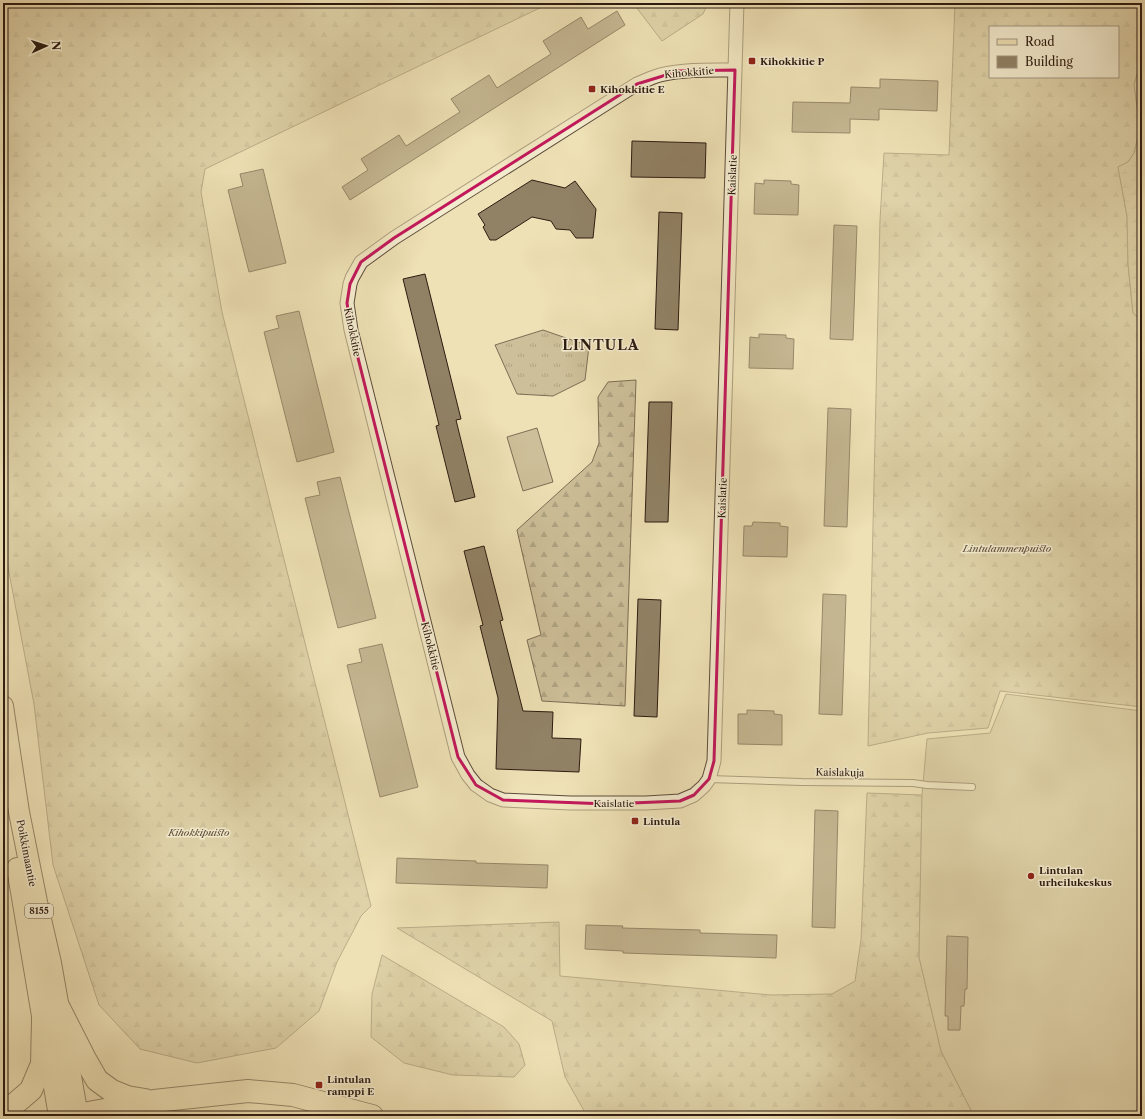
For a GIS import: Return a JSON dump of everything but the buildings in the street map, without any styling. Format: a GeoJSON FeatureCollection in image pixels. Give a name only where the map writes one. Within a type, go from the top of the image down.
{"type":"FeatureCollection","features":[{"type":"Feature","properties":{"kind":"highway"},"geometry":{"type":"LineString","coordinates":[[51,1014],[84,1059],[97,1080],[112,1091],[127,1097],[154,1101]]}},
{"type":"Feature","properties":{"kind":"highway"},"geometry":{"type":"LineString","coordinates":[[3,1111],[10,1108],[31,1090],[42,1064],[51,1014]]}},
{"type":"Feature","properties":{"kind":"highway"},"geometry":{"type":"LineString","coordinates":[[72,1116],[154,1101],[248,1092],[293,1095],[372,1116]]}},
{"type":"Feature","properties":{"kind":"main road","name":"Poikkimaantie"},"geometry":{"type":"LineString","coordinates":[[3,706],[19,812],[37,902],[52,963],[51,1014]]}},
{"type":"Feature","properties":{"kind":"main road","name":"Poikkimaantie"},"geometry":{"type":"LineString","coordinates":[[3,787],[72,1116]]}},
{"type":"Feature","properties":{"kind":"street","name":"Kaislatie"},"geometry":{"type":"LineString","coordinates":[[503,800],[600,804],[680,801],[694,794],[704,786],[714,761],[737,3]]}},
{"type":"Feature","properties":{"kind":"street","name":"Kihokkitie"},"geometry":{"type":"LineString","coordinates":[[503,800],[490,795],[476,785],[468,775],[458,757],[351,330],[347,303],[350,284],[361,262],[394,238],[637,84],[659,75],[679,71],[735,70]]}},
{"type":"Feature","properties":{"kind":"lane","name":"Kaislakuja"},"geometry":{"type":"LineString","coordinates":[[708,779],[794,782],[913,783],[972,787]]}},
{"type":"Feature","properties":{"kind":"highlighted area"},"geometry":{"type":"Polygon","coordinates":[[[735,70],[714,761],[709,779],[694,795],[680,801],[608,804],[503,800],[476,785],[458,757],[351,330],[347,303],[350,284],[361,262],[394,238],[637,84],[679,71],[735,70]]]}},
{"type":"Feature","properties":{"kind":"green space","name":"Kihokkipuisto"},"geometry":{"type":"Polygon","coordinates":[[[3,3],[550,3],[205,169],[201,192],[222,312],[371,906],[361,916],[337,962],[319,1011],[276,1048],[197,1063],[140,1049],[99,1005],[53,865],[34,704],[3,541],[3,3]]]}},
{"type":"Feature","properties":{"kind":"green space"},"geometry":{"type":"Polygon","coordinates":[[[633,3],[708,3],[703,14],[662,41],[633,3]]]}},
{"type":"Feature","properties":{"kind":"green space","name":"Lintulammenpuisto"},"geometry":{"type":"Polygon","coordinates":[[[955,3],[1142,3],[1142,61],[1134,84],[1140,129],[1134,153],[1128,162],[1118,167],[1127,216],[1128,264],[1133,313],[1142,320],[1142,707],[1000,691],[988,728],[928,733],[868,746],[880,220],[884,153],[949,155],[955,3]]]}},
{"type":"Feature","properties":{"kind":"green space"},"geometry":{"type":"Polygon","coordinates":[[[1142,61],[1142,69],[1140,73],[1142,83],[1142,320],[1133,313],[1128,264],[1127,216],[1118,167],[1128,162],[1134,153],[1140,129],[1134,84],[1142,61]]]}},
{"type":"Feature","properties":{"kind":"green space"},"geometry":{"type":"Polygon","coordinates":[[[543,330],[589,346],[585,380],[553,396],[517,394],[495,345],[543,330]]]}},
{"type":"Feature","properties":{"kind":"green space"},"geometry":{"type":"Polygon","coordinates":[[[636,380],[625,706],[542,701],[527,640],[541,635],[517,530],[592,462],[599,443],[598,397],[608,382],[636,380]]]}},
{"type":"Feature","properties":{"kind":"green space"},"geometry":{"type":"Polygon","coordinates":[[[537,428],[553,482],[523,491],[507,437],[537,428]]]}},
{"type":"Feature","properties":{"kind":"green space","name":"Lintulan urheilukeskus"},"geometry":{"type":"Polygon","coordinates":[[[1006,694],[1142,711],[1142,1116],[974,1116],[941,1051],[919,957],[922,795],[927,739],[990,733],[1006,694]]]}},
{"type":"Feature","properties":{"kind":"green space"},"geometry":{"type":"Polygon","coordinates":[[[867,793],[922,795],[919,957],[941,1051],[974,1116],[587,1116],[565,1077],[552,1021],[397,928],[559,922],[560,976],[771,995],[832,994],[855,981],[861,940],[867,793]]]}},
{"type":"Feature","properties":{"kind":"green space"},"geometry":{"type":"Polygon","coordinates":[[[382,955],[504,1027],[519,1044],[525,1065],[514,1077],[453,1075],[404,1063],[371,1037],[372,994],[382,955]]]}},
{"type":"Feature","properties":{"kind":"green space"},"geometry":{"type":"Polygon","coordinates":[[[230,1113],[288,1116],[220,1116],[230,1113]]]}},
{"type":"Feature","properties":{"kind":"place","name":"Kihokkitie P"},"geometry":{"type":"Point","coordinates":[752,61]}},
{"type":"Feature","properties":{"kind":"place","name":"Kihokkitie E"},"geometry":{"type":"Point","coordinates":[592,89]}},
{"type":"Feature","properties":{"kind":"place","name":"Lintula"},"geometry":{"type":"Point","coordinates":[635,821]}},
{"type":"Feature","properties":{"kind":"place","name":"Lintulan urheilukeskus"},"geometry":{"type":"Point","coordinates":[1031,876]}},
{"type":"Feature","properties":{"kind":"place","name":"Lintulan ramppi E"},"geometry":{"type":"Point","coordinates":[319,1085]}},
{"type":"Feature","properties":{"kind":"district","name":"LINTULA"},"geometry":{"type":"Point","coordinates":[601,345]}}]}
